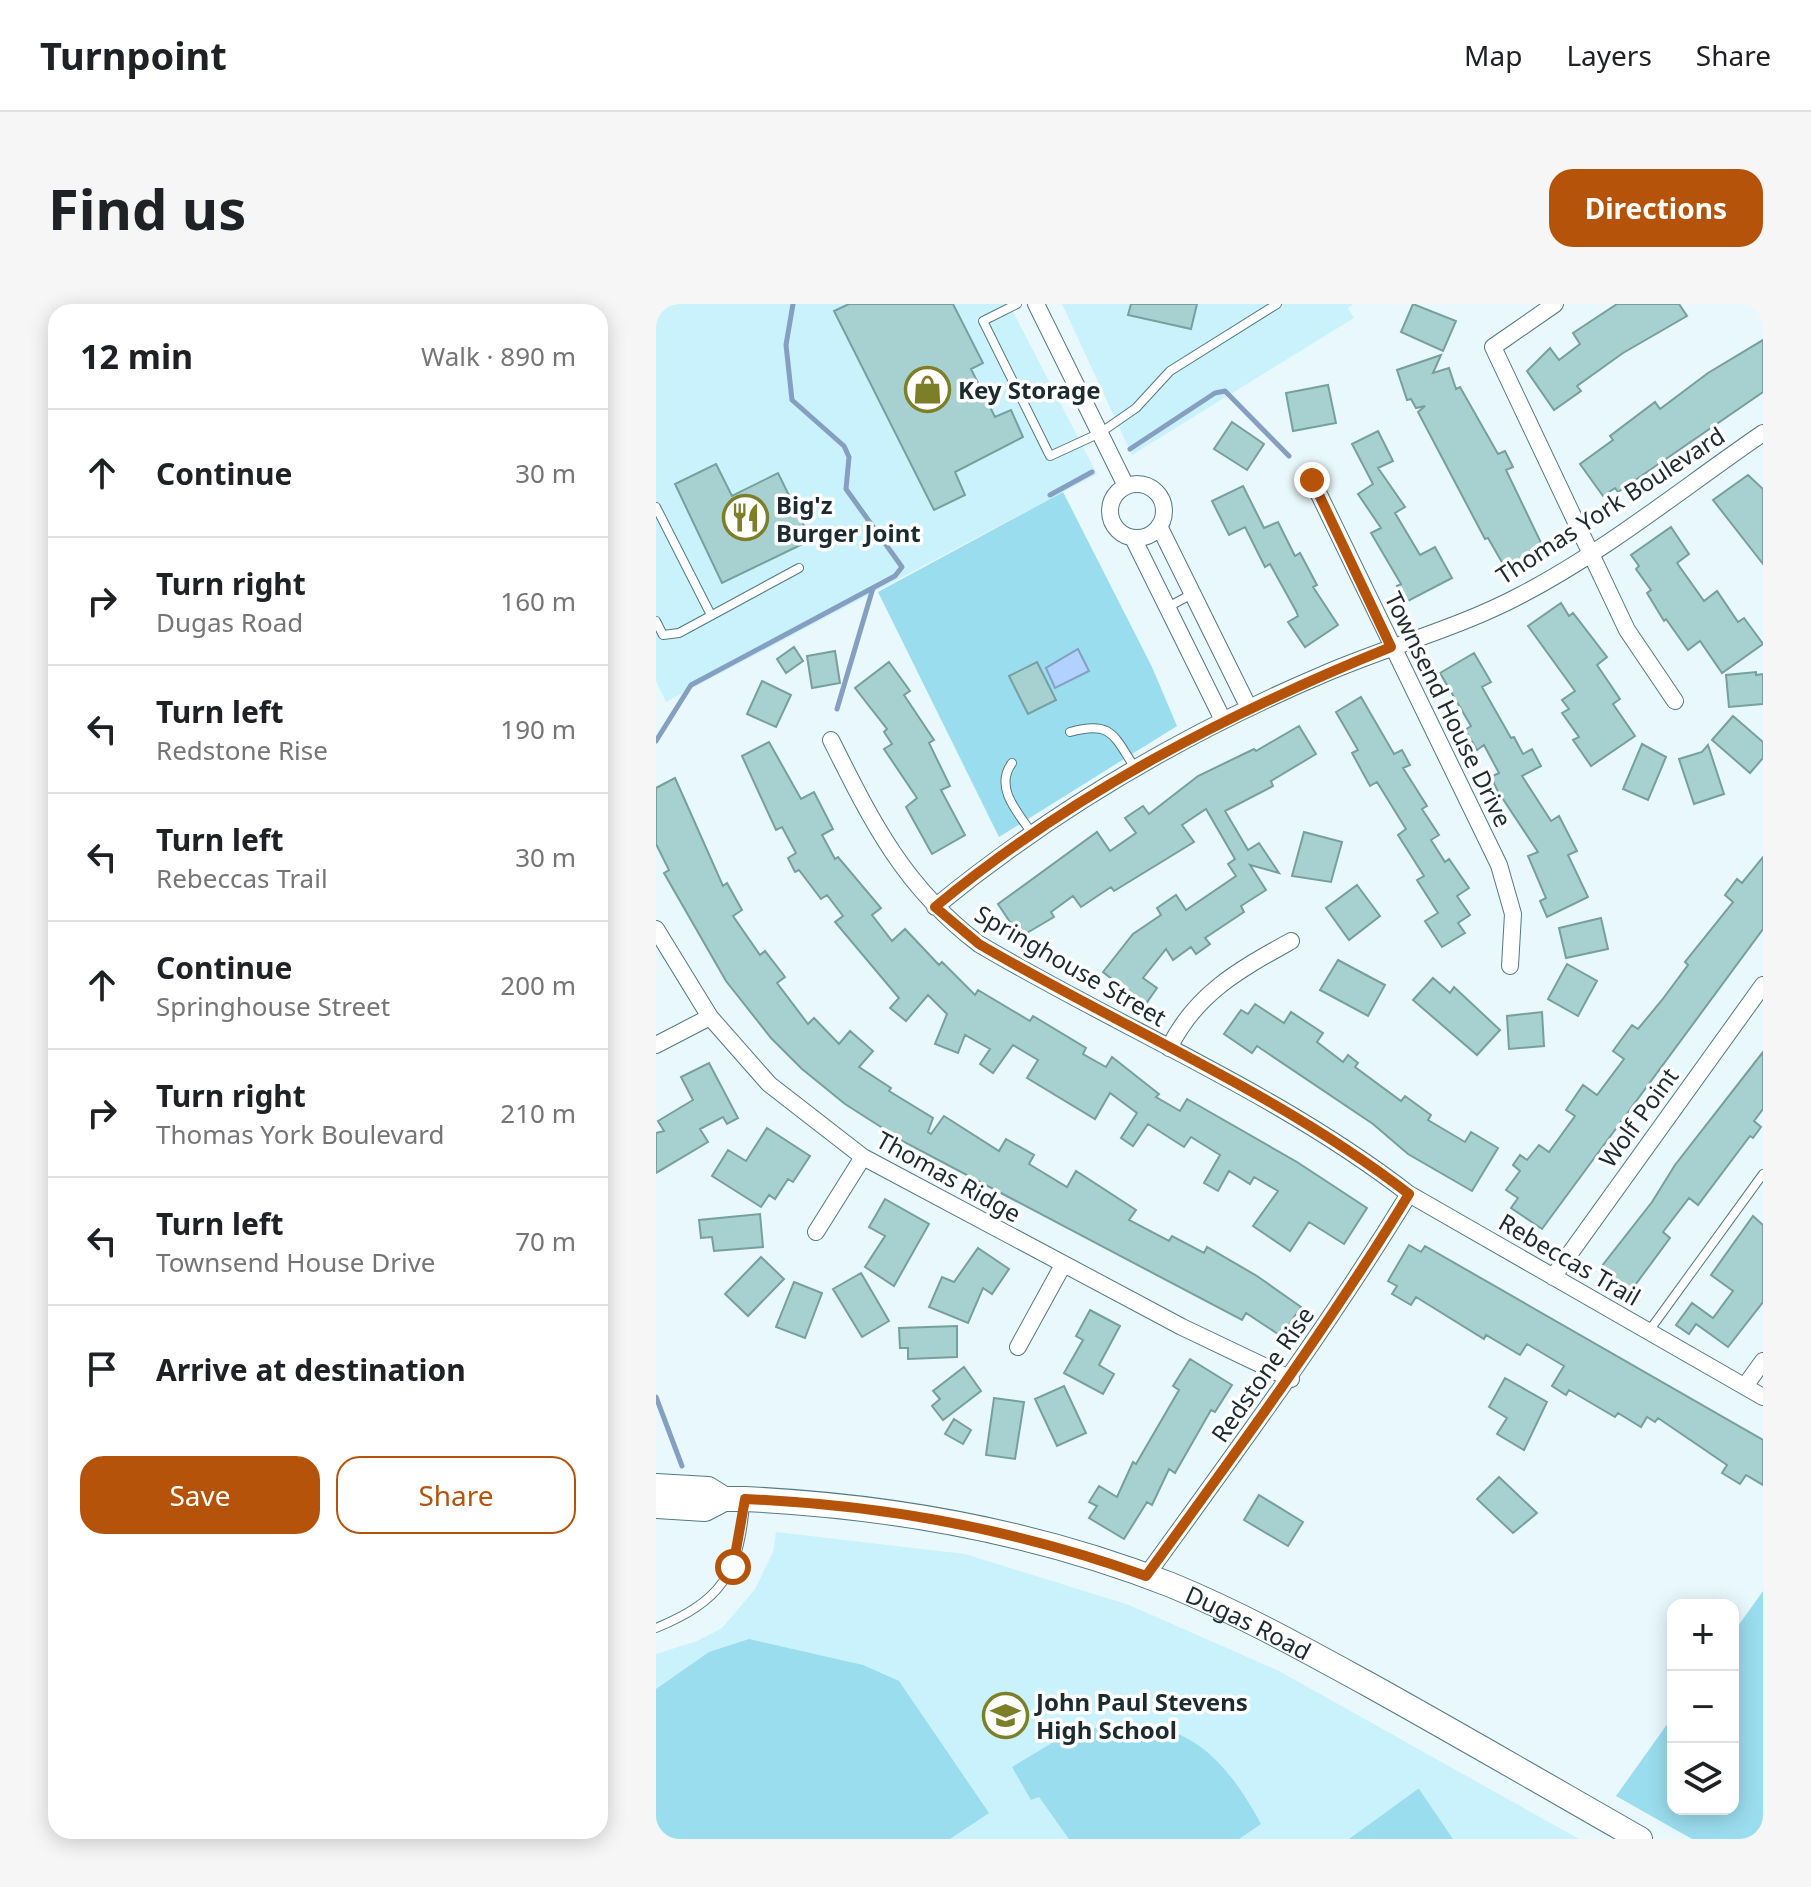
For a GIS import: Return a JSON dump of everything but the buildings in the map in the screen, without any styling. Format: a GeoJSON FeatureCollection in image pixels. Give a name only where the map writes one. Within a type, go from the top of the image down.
{"type":"FeatureCollection","features":[{"type":"Feature","properties":{"kind":"street"},"geometry":{"type":"LineString","coordinates":[[1036,304],[1126,486]]}},
{"type":"Feature","properties":{"kind":"street"},"geometry":{"type":"LineString","coordinates":[[1555,304],[1493,347],[1627,630],[1675,701]]}},
{"type":"Feature","properties":{"kind":"street","name":"Thomas York Boulevard"},"geometry":{"type":"LineString","coordinates":[[935,907],[1032,833],[1135,768],[1223,720],[1391,647],[1495,608],[1544,583],[1763,433]]}},
{"type":"Feature","properties":{"kind":"street","name":"Townsend House Drive"},"geometry":{"type":"LineString","coordinates":[[1312,480],[1506,883],[1513,914],[1510,966]]}},
{"type":"Feature","properties":{"kind":"street"},"geometry":{"type":"LineString","coordinates":[[1126,486],[1149,487],[1160,497],[1164,512],[1159,526],[1148,536],[1133,538],[1119,532],[1110,511],[1114,496],[1126,486]]}},
{"type":"Feature","properties":{"kind":"street"},"geometry":{"type":"LineString","coordinates":[[1159,526],[1249,708]]}},
{"type":"Feature","properties":{"kind":"street"},"geometry":{"type":"LineString","coordinates":[[1133,538],[1223,720]]}},
{"type":"Feature","properties":{"kind":"street","name":"Springhouse Street"},"geometry":{"type":"LineString","coordinates":[[831,740],[887,847],[935,907],[979,944],[1359,1155]]}},
{"type":"Feature","properties":{"kind":"street","name":"Thomas Ridge"},"geometry":{"type":"LineString","coordinates":[[656,929],[710,1017],[769,1084],[863,1157],[1063,1265],[1291,1379]]}},
{"type":"Feature","properties":{"kind":"street"},"geometry":{"type":"LineString","coordinates":[[1169,1048],[1189,1013],[1210,990],[1291,941]]}},
{"type":"Feature","properties":{"kind":"street","name":"Wolf Point"},"geometry":{"type":"LineString","coordinates":[[1553,1277],[1763,985]]}},
{"type":"Feature","properties":{"kind":"street"},"geometry":{"type":"LineString","coordinates":[[656,1045],[710,1017]]}},
{"type":"Feature","properties":{"kind":"street","name":"Rebeccas Trail"},"geometry":{"type":"LineString","coordinates":[[1359,1155],[1409,1194],[1763,1397]]}},
{"type":"Feature","properties":{"kind":"street"},"geometry":{"type":"LineString","coordinates":[[816,1232],[863,1157]]}},
{"type":"Feature","properties":{"kind":"street","name":"Redstone Rise"},"geometry":{"type":"LineString","coordinates":[[1146,1576],[1291,1379],[1409,1194]]}},
{"type":"Feature","properties":{"kind":"street"},"geometry":{"type":"LineString","coordinates":[[1018,1347],[1063,1265]]}},
{"type":"Feature","properties":{"kind":"street"},"geometry":{"type":"LineString","coordinates":[[1745,1386],[1763,1361]]}},
{"type":"Feature","properties":{"kind":"street","name":"Dugas Road"},"geometry":{"type":"LineString","coordinates":[[656,1486],[708,1489],[735,1499],[846,1506],[962,1523],[1052,1545],[1146,1576],[1212,1603],[1289,1641],[1640,1839]]}},
{"type":"Feature","properties":{"kind":"street","name":"Dugas Road"},"geometry":{"type":"LineString","coordinates":[[656,1506],[705,1509],[735,1499]]}},
{"type":"Feature","properties":{"kind":"lane"},"geometry":{"type":"LineString","coordinates":[[1017,304],[983,321],[1050,456],[1100,433],[1136,408],[1170,371],[1277,304]]}},
{"type":"Feature","properties":{"kind":"lane"},"geometry":{"type":"LineString","coordinates":[[656,507],[711,615]]}},
{"type":"Feature","properties":{"kind":"lane"},"geometry":{"type":"LineString","coordinates":[[656,621],[663,635],[671,634],[799,568]]}},
{"type":"Feature","properties":{"kind":"lane"},"geometry":{"type":"LineString","coordinates":[[1168,607],[1194,593]]}},
{"type":"Feature","properties":{"kind":"lane"},"geometry":{"type":"LineString","coordinates":[[1070,732],[1098,726],[1111,731],[1135,768]]}},
{"type":"Feature","properties":{"kind":"lane"},"geometry":{"type":"LineString","coordinates":[[1012,763],[1004,773],[1004,787],[1032,833]]}},
{"type":"Feature","properties":{"kind":"lane"},"geometry":{"type":"LineString","coordinates":[[1649,1332],[1763,1174]]}},
{"type":"Feature","properties":{"kind":"lane"},"geometry":{"type":"LineString","coordinates":[[656,1628],[698,1607],[727,1579],[737,1555],[735,1499]]}},
{"type":"Feature","properties":{"kind":"shaded area"},"geometry":{"type":"Polygon","coordinates":[[[656,304],[1009,304],[1097,474],[666,702],[656,681],[656,304]]]}},
{"type":"Feature","properties":{"kind":"shaded area"},"geometry":{"type":"Polygon","coordinates":[[[1062,304],[1353,304],[1348,308],[1354,318],[1132,455],[1062,304]]]}},
{"type":"Feature","properties":{"kind":"shaded area"},"geometry":{"type":"Polygon","coordinates":[[[1063,492],[1152,667],[1177,726],[999,837],[878,592],[1063,492]]]}},
{"type":"Feature","properties":{"kind":"shaded area"},"geometry":{"type":"Polygon","coordinates":[[[1078,649],[1089,671],[1055,688],[1046,668],[1078,649]]]}},
{"type":"Feature","properties":{"kind":"shaded area","name":"John Paul Stevens High School"},"geometry":{"type":"Polygon","coordinates":[[[776,1532],[965,1554],[1129,1605],[1279,1671],[1579,1839],[656,1839],[656,1654],[697,1641],[722,1628],[755,1589],[773,1552],[776,1532]]]}},
{"type":"Feature","properties":{"kind":"shaded area"},"geometry":{"type":"Polygon","coordinates":[[[1763,1591],[1763,1839],[1692,1839],[1616,1796],[1667,1724],[1667,1815],[1739,1815],[1739,1625],[1763,1591]]]}},
{"type":"Feature","properties":{"kind":"shaded area"},"geometry":{"type":"Polygon","coordinates":[[[749,1639],[863,1665],[899,1681],[989,1813],[950,1839],[669,1839],[656,1825],[656,1689],[709,1652],[749,1639]]]}},
{"type":"Feature","properties":{"kind":"shaded area"},"geometry":{"type":"Polygon","coordinates":[[[1108,1724],[1153,1727],[1193,1741],[1232,1778],[1261,1824],[1239,1839],[1069,1839],[1039,1797],[1031,1800],[1012,1767],[1057,1740],[1108,1724]]]}},
{"type":"Feature","properties":{"kind":"shaded area"},"geometry":{"type":"Polygon","coordinates":[[[1418,1789],[1453,1839],[1349,1839],[1418,1789]]]}},
{"type":"Feature","properties":{"kind":"waterway"},"geometry":{"type":"LineString","coordinates":[[656,741],[691,685],[895,576],[902,567],[846,489],[849,457],[844,446],[792,400],[786,345],[793,304]]}},
{"type":"Feature","properties":{"kind":"waterway"},"geometry":{"type":"LineString","coordinates":[[1130,449],[1215,393],[1225,391],[1289,456]]}},
{"type":"Feature","properties":{"kind":"waterway"},"geometry":{"type":"LineString","coordinates":[[1050,495],[1092,472]]}},
{"type":"Feature","properties":{"kind":"waterway"},"geometry":{"type":"LineString","coordinates":[[837,709],[873,588]]}},
{"type":"Feature","properties":{"kind":"waterway"},"geometry":{"type":"LineString","coordinates":[[656,1397],[682,1466]]}},
{"type":"Feature","properties":{"kind":"place","name":"Key Storage"},"geometry":{"type":"Point","coordinates":[927,389]}},
{"type":"Feature","properties":{"kind":"place","name":"Big'z Burger Joint"},"geometry":{"type":"Point","coordinates":[745,518]}},
{"type":"Feature","properties":{"kind":"place","name":"John Paul Stevens High School"},"geometry":{"type":"Point","coordinates":[1005,1715]}},
{"type":"Feature","properties":{"kind":"route"},"geometry":{"type":"LineString","coordinates":[[733,1567],[743,1528],[745,1499],[846,1506],[962,1523],[1042,1542],[1146,1576],[1291,1379],[1409,1194],[1359,1155],[1295,1116],[979,944],[935,907],[1025,838],[1135,768],[1223,720],[1391,647],[1312,480]]}}]}
